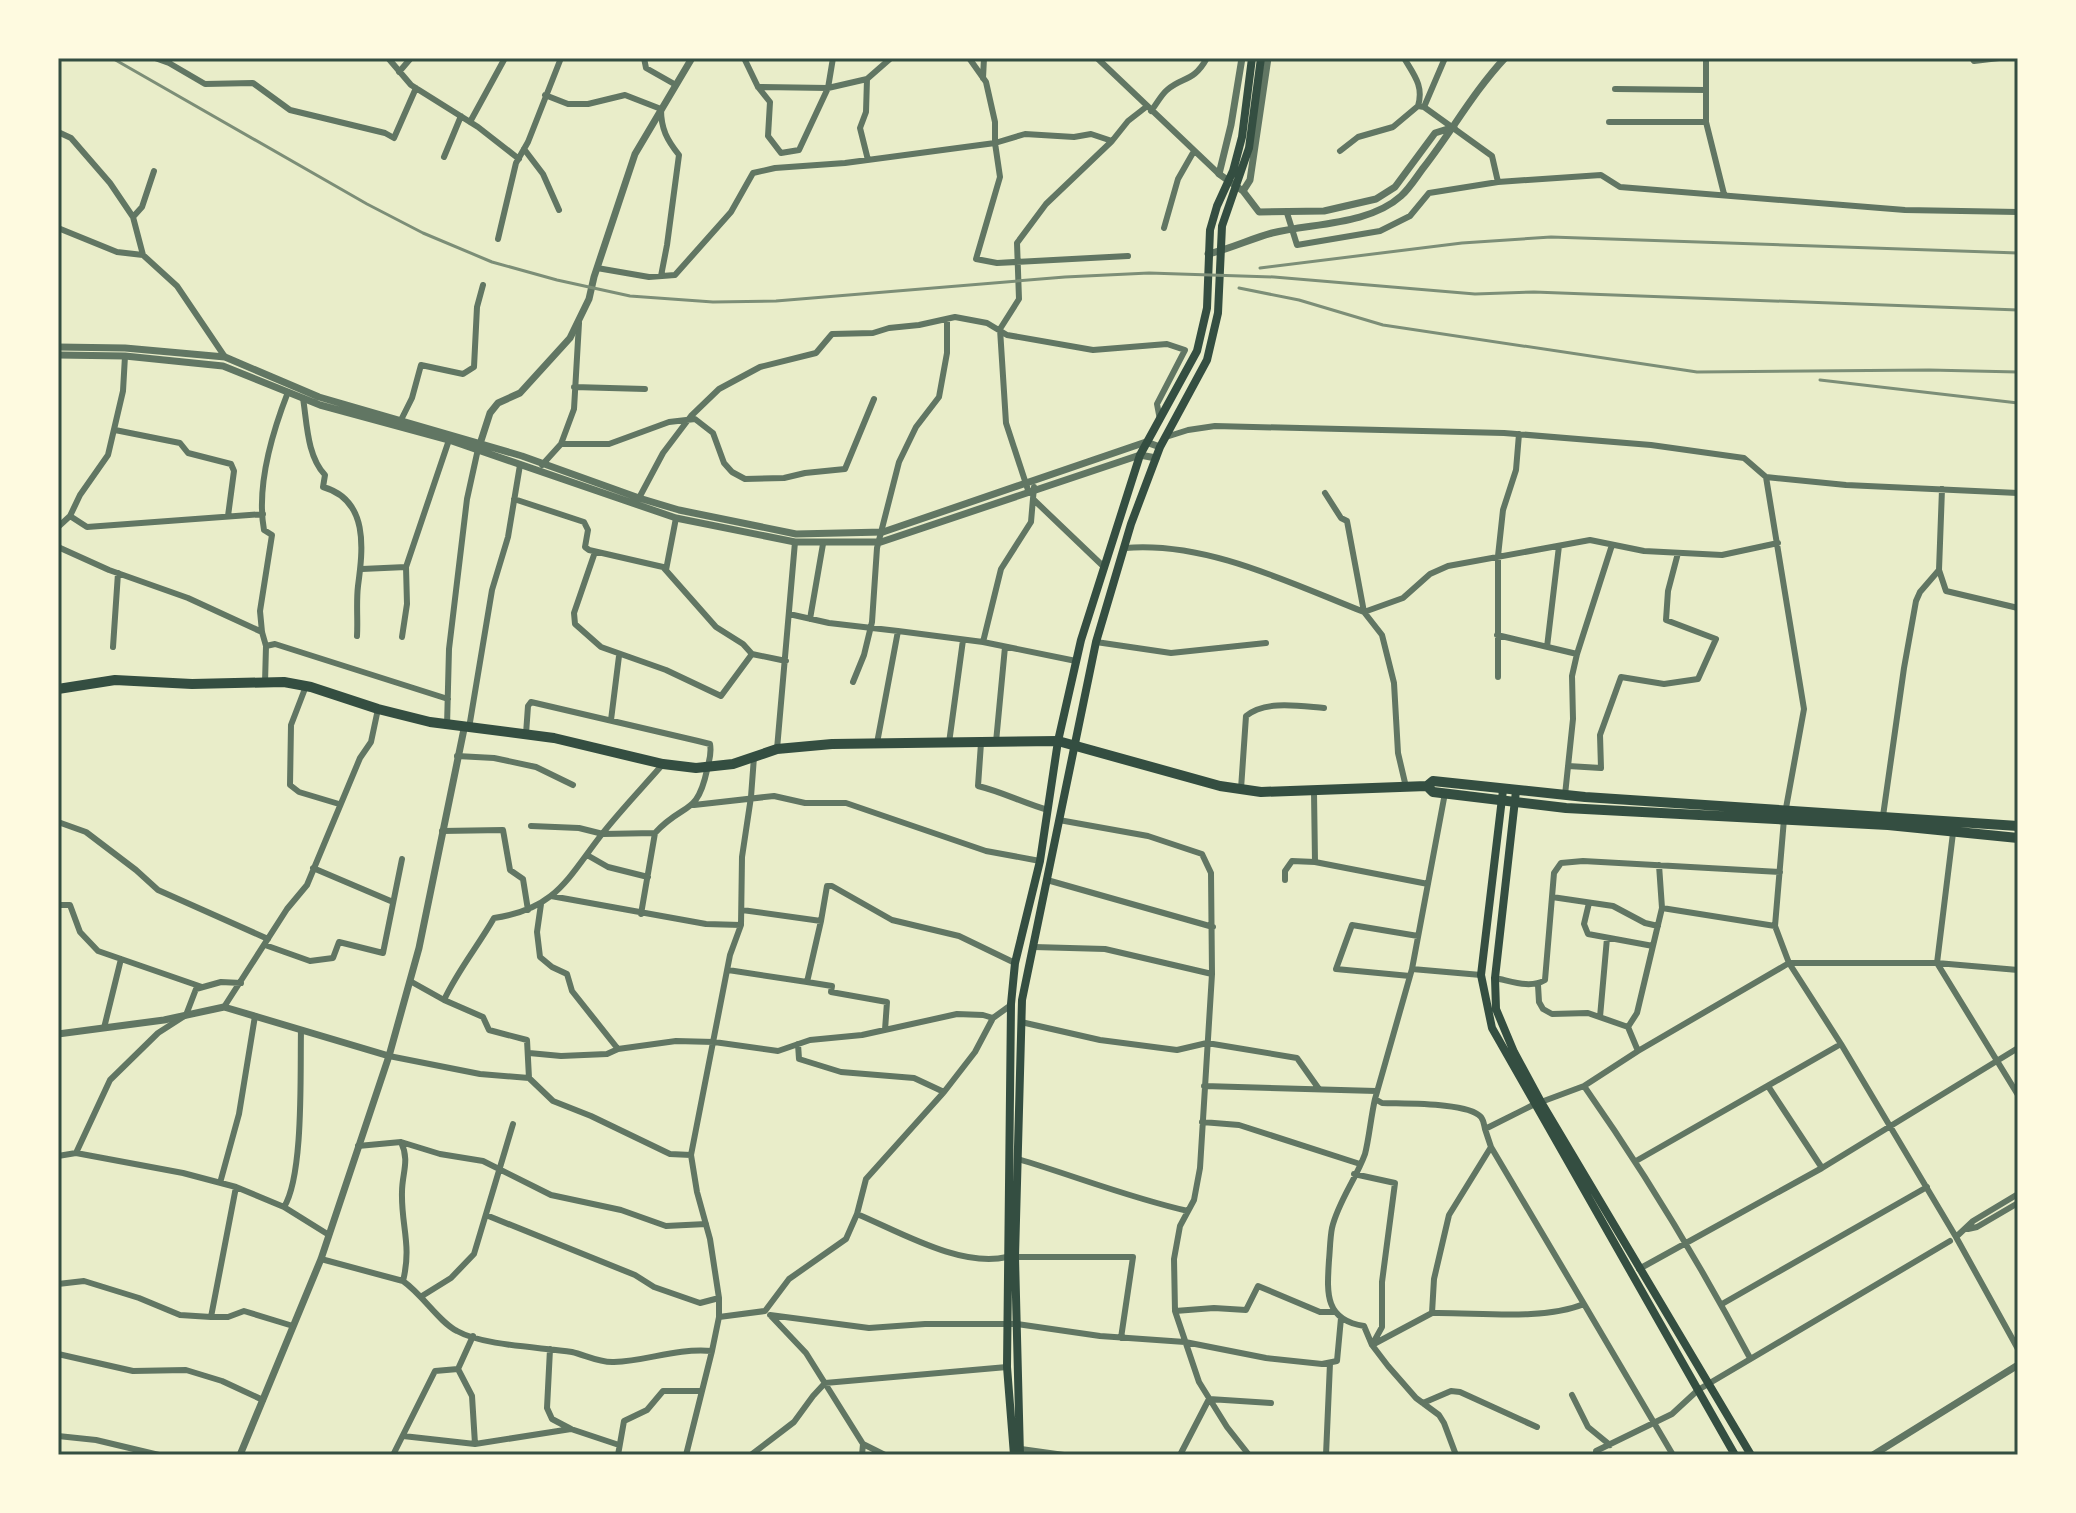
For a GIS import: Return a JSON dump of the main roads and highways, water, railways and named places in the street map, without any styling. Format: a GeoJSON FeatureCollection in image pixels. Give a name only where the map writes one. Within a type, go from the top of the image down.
{"type":"FeatureCollection","features":[{"type":"Feature","properties":{"kind":"highway"},"geometry":{"type":"LineString","coordinates":[[58,689],[115,680],[192,684],[284,682],[447,726],[590,745],[663,764],[696,768],[754,757],[777,749],[832,744],[1058,741],[1220,786],[1261,792],[1427,786],[1433,792],[1446,788],[1502,794],[1566,808],[1883,816],[1979,829],[2018,838]]}},
{"type":"Feature","properties":{"kind":"highway"},"geometry":{"type":"LineString","coordinates":[[1516,796],[1565,795],[1785,814],[1953,833],[2018,826]]}},
{"type":"Feature","properties":{"kind":"main road"},"geometry":{"type":"LineString","coordinates":[[1018,1453],[1011,1257],[1011,1004],[1015,963],[1040,861],[1058,741],[1076,661],[1103,566],[1140,455],[1197,351],[1207,308],[1210,230],[1233,171],[1242,137],[1252,58]]}},
{"type":"Feature","properties":{"kind":"main road"},"geometry":{"type":"LineString","coordinates":[[1011,1257],[1018,1159],[1022,1000],[1073,744],[1096,642],[1156,458],[1207,360],[1218,313],[1222,226],[1249,148],[1261,58]]}},
{"type":"Feature","properties":{"kind":"main road"},"geometry":{"type":"LineString","coordinates":[[1502,794],[1481,975],[1492,1028],[1751,1455]]}},
{"type":"Feature","properties":{"kind":"main road"},"geometry":{"type":"LineString","coordinates":[[1516,796],[1495,978],[1496,1009],[1537,1104],[1735,1455]]}},
{"type":"Feature","properties":{"kind":"main road"},"geometry":{"type":"LineString","coordinates":[[1011,1004],[1022,1000]]}},
{"type":"Feature","properties":{"kind":"main road"},"geometry":{"type":"LineString","coordinates":[[1013,1324],[1007,1367],[1018,1453]]}},
{"type":"Feature","properties":{"kind":"railway"},"geometry":{"type":"LineString","coordinates":[[112,58],[423,233],[492,262],[630,296],[713,302],[776,301],[1149,273],[1274,277],[1475,294],[1534,292],[2018,310]]}},
{"type":"Feature","properties":{"kind":"railway"},"geometry":{"type":"LineString","coordinates":[[1260,268],[1462,243],[1551,237],[2018,253]]}},
{"type":"Feature","properties":{"kind":"railway"},"geometry":{"type":"LineString","coordinates":[[1239,288],[1299,300],[1383,325],[1697,372],[2018,372]]}},
{"type":"Feature","properties":{"kind":"railway"},"geometry":{"type":"LineString","coordinates":[[1820,380],[2018,403]]}}]}
